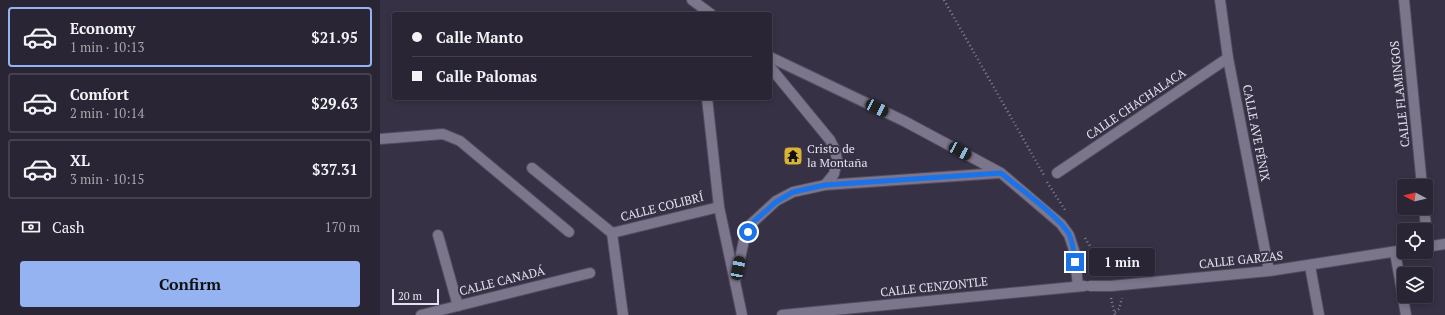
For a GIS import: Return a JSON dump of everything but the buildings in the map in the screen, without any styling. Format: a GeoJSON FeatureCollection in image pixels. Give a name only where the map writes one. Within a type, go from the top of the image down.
{"type":"FeatureCollection","features":[{"type":"Feature","properties":{"kind":"street"},"geometry":{"type":"LineString","coordinates":[[692,0],[708,12]]}},
{"type":"Feature","properties":{"kind":"street","name":"CALLE AVE FÉNIX"},"geometry":{"type":"LineString","coordinates":[[1220,0],[1228,58],[1269,271]]}},
{"type":"Feature","properties":{"kind":"street","name":"CALLE FLAMINGOS"},"geometry":{"type":"LineString","coordinates":[[1404,0],[1421,179]]}},
{"type":"Feature","properties":{"kind":"street"},"geometry":{"type":"LineString","coordinates":[[772,58],[904,121],[1001,173],[1061,224],[1069,235],[1074,250],[1078,286]]}},
{"type":"Feature","properties":{"kind":"street","name":"CALLE CHACHALACA"},"geometry":{"type":"LineString","coordinates":[[1057,173],[1228,58]]}},
{"type":"Feature","properties":{"kind":"street"},"geometry":{"type":"LineString","coordinates":[[772,69],[830,140],[835,150],[837,160],[834,174],[825,185]]}},
{"type":"Feature","properties":{"kind":"street"},"geometry":{"type":"LineString","coordinates":[[707,100],[718,207],[742,315]]}},
{"type":"Feature","properties":{"kind":"street"},"geometry":{"type":"LineString","coordinates":[[380,139],[443,134],[460,141],[569,232]]}},
{"type":"Feature","properties":{"kind":"street"},"geometry":{"type":"LineString","coordinates":[[532,168],[612,233],[622,315]]}},
{"type":"Feature","properties":{"kind":"street"},"geometry":{"type":"LineString","coordinates":[[735,282],[744,240],[751,224],[776,202],[793,192],[825,185],[1001,173]]}},
{"type":"Feature","properties":{"kind":"street","name":"CALLE COLIBRÍ"},"geometry":{"type":"LineString","coordinates":[[612,233],[718,207]]}},
{"type":"Feature","properties":{"kind":"street"},"geometry":{"type":"LineString","coordinates":[[438,235],[458,306]]}},
{"type":"Feature","properties":{"kind":"street"},"geometry":{"type":"LineString","coordinates":[[1433,245],[1445,244]]}},
{"type":"Feature","properties":{"kind":"street","name":"CALLE GARZAS"},"geometry":{"type":"LineString","coordinates":[[1089,286],[1111,286],[1269,271],[1310,266],[1397,251]]}},
{"type":"Feature","properties":{"kind":"street","name":"CALLE GARZAS"},"geometry":{"type":"LineString","coordinates":[[1400,259],[1406,315]]}},
{"type":"Feature","properties":{"kind":"street"},"geometry":{"type":"LineString","coordinates":[[1310,266],[1319,315]]}},
{"type":"Feature","properties":{"kind":"street","name":"CALLE CANADÁ"},"geometry":{"type":"LineString","coordinates":[[421,315],[590,273]]}},
{"type":"Feature","properties":{"kind":"street","name":"CALLE CENZONTLE"},"geometry":{"type":"LineString","coordinates":[[782,315],[1089,286]]}},
{"type":"Feature","properties":{"kind":"path"},"geometry":{"type":"LineString","coordinates":[[944,0],[1054,194],[1067,213]]}},
{"type":"Feature","properties":{"kind":"path"},"geometry":{"type":"LineString","coordinates":[[1084,238],[1104,270]]}},
{"type":"Feature","properties":{"kind":"place","name":"Cristo de la Montaña"},"geometry":{"type":"Point","coordinates":[793,156]}},
{"type":"Feature","properties":{"kind":"route"},"geometry":{"type":"LineString","coordinates":[[748,232],[751,224],[763,212],[793,192],[825,185],[1001,173],[1061,224],[1069,235],[1074,250],[1075,262]]}}]}
